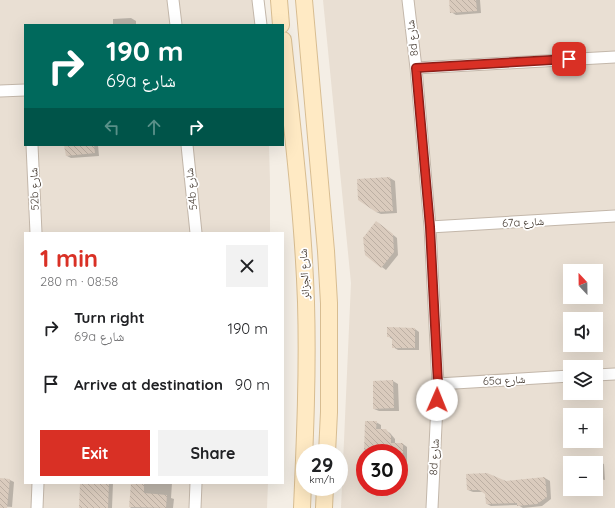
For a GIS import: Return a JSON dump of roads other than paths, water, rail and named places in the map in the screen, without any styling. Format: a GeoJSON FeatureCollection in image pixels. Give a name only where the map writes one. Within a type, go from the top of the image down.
{"type":"FeatureCollection","features":[{"type":"Feature","properties":{"kind":"main road"},"geometry":{"type":"LineString","coordinates":[[279,0],[281,24]]}},
{"type":"Feature","properties":{"kind":"main road","name":"شارع الجزائر"},"geometry":{"type":"LineString","coordinates":[[304,0],[326,251],[329,303],[329,412],[327,444]]}},
{"type":"Feature","properties":{"kind":"main road","name":"شارع الجزائر"},"geometry":{"type":"LineString","coordinates":[[284,58],[289,148],[300,210],[306,303],[306,395],[302,508]]}},
{"type":"Feature","properties":{"kind":"main road"},"geometry":{"type":"LineString","coordinates":[[324,508],[325,496]]}},
{"type":"Feature","properties":{"kind":"street"},"geometry":{"type":"LineString","coordinates":[[173,0],[176,24]]}},
{"type":"Feature","properties":{"kind":"street"},"geometry":{"type":"LineString","coordinates":[[258,0],[261,24]]}},
{"type":"Feature","properties":{"kind":"street","name":"8d شارع"},"geometry":{"type":"LineString","coordinates":[[408,0],[416,68],[430,227],[438,384],[432,508]]}},
{"type":"Feature","properties":{"kind":"street"},"geometry":{"type":"LineString","coordinates":[[416,68],[615,57]]}},
{"type":"Feature","properties":{"kind":"street"},"geometry":{"type":"LineString","coordinates":[[0,91],[24,90]]}},
{"type":"Feature","properties":{"kind":"street","name":"52b شارع"},"geometry":{"type":"LineString","coordinates":[[32,146],[36,232]]}},
{"type":"Feature","properties":{"kind":"street","name":"54b شارع"},"geometry":{"type":"LineString","coordinates":[[187,146],[196,232]]}},
{"type":"Feature","properties":{"kind":"street","name":"67a شارع"},"geometry":{"type":"LineString","coordinates":[[430,227],[615,216]]}},
{"type":"Feature","properties":{"kind":"street"},"geometry":{"type":"LineString","coordinates":[[603,375],[615,374]]}},
{"type":"Feature","properties":{"kind":"street","name":"65a شارع"},"geometry":{"type":"LineString","coordinates":[[438,384],[563,376]]}},
{"type":"Feature","properties":{"kind":"street"},"geometry":{"type":"LineString","coordinates":[[37,508],[38,484]]}},
{"type":"Feature","properties":{"kind":"street"},"geometry":{"type":"LineString","coordinates":[[195,508],[196,484]]}}]}
